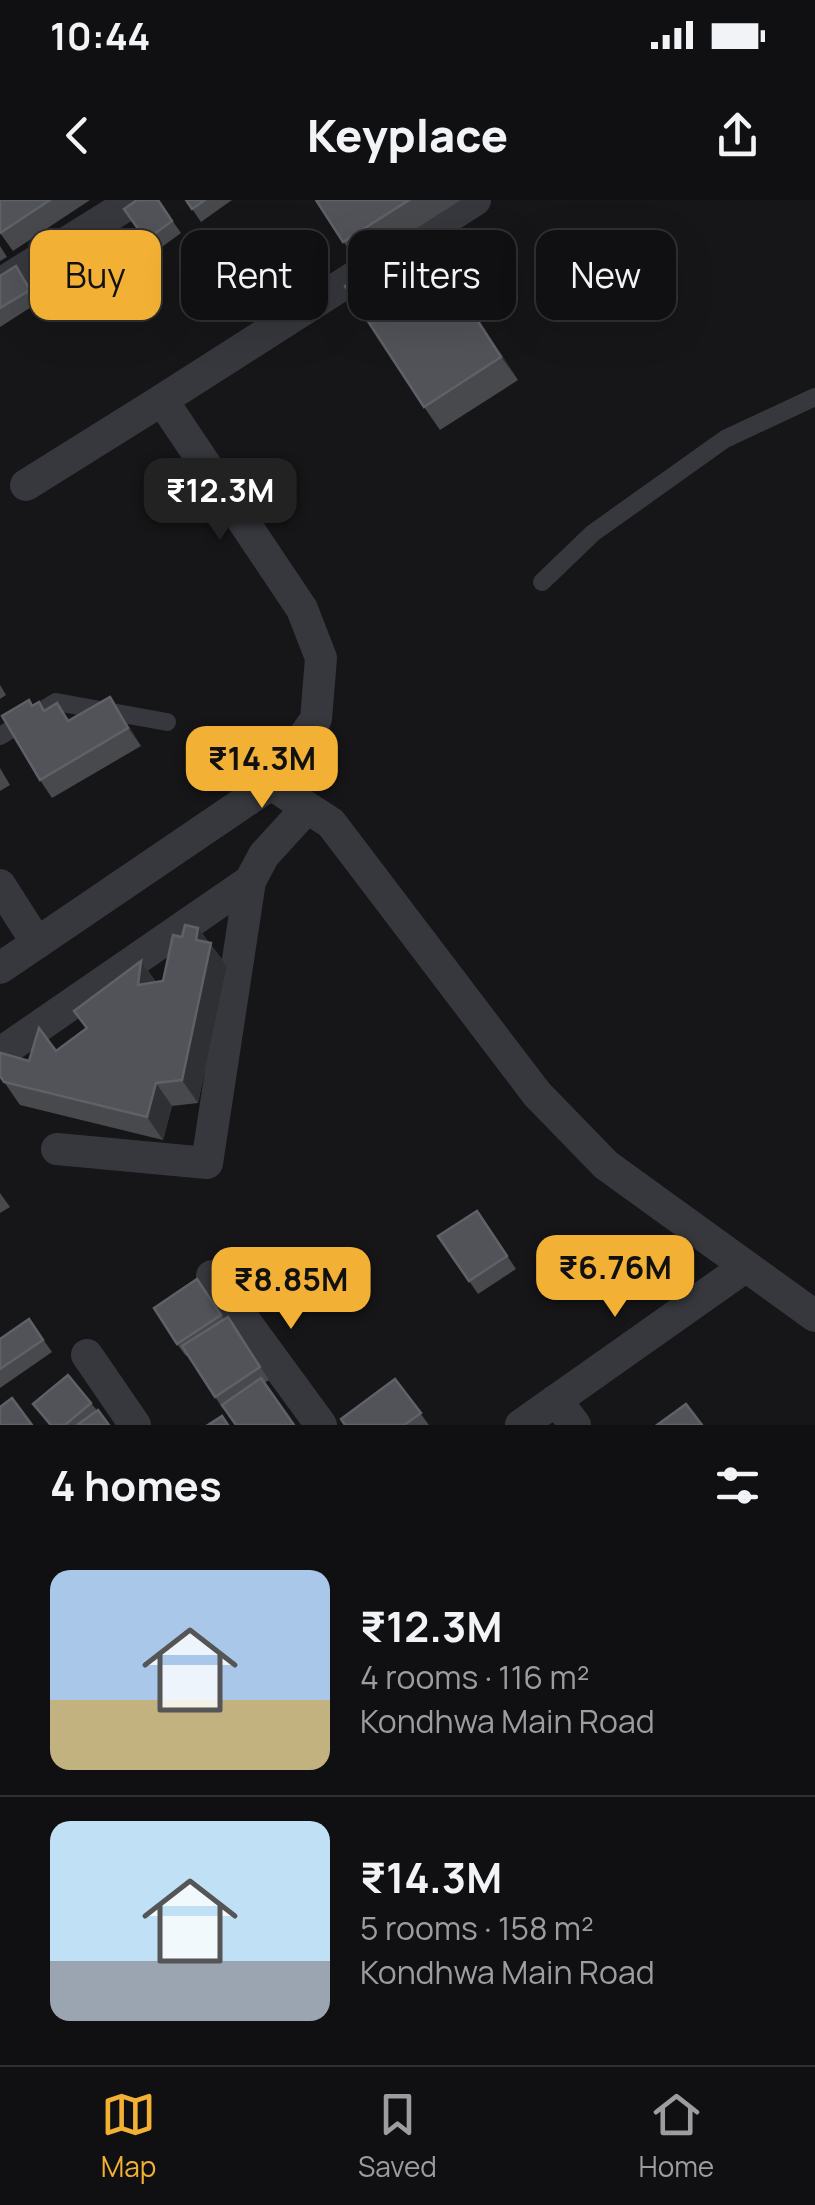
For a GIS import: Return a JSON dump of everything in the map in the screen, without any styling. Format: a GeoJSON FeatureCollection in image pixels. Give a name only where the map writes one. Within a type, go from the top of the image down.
{"type":"FeatureCollection","features":[{"type":"Feature","properties":{"kind":"street"},"geometry":{"type":"LineString","coordinates":[[0,284],[136,200]]}},
{"type":"Feature","properties":{"kind":"street"},"geometry":{"type":"LineString","coordinates":[[26,485],[475,200]]}},
{"type":"Feature","properties":{"kind":"street"},"geometry":{"type":"LineString","coordinates":[[0,968],[271,784],[316,719],[322,658],[302,609],[162,400]]}},
{"type":"Feature","properties":{"kind":"street"},"geometry":{"type":"LineString","coordinates":[[271,784],[331,823],[537,1094],[606,1165],[815,1316]]}},
{"type":"Feature","properties":{"kind":"street"},"geometry":{"type":"LineString","coordinates":[[57,1150],[206,1163],[250,880],[264,855],[307,808]]}},
{"type":"Feature","properties":{"kind":"street"},"geometry":{"type":"LineString","coordinates":[[9,1047],[250,880]]}},
{"type":"Feature","properties":{"kind":"street"},"geometry":{"type":"LineString","coordinates":[[0,885],[36,943]]}},
{"type":"Feature","properties":{"kind":"street"},"geometry":{"type":"LineString","coordinates":[[521,1425],[566,1412],[744,1266]]}},
{"type":"Feature","properties":{"kind":"street"},"geometry":{"type":"LineString","coordinates":[[212,1276],[321,1425]]}},
{"type":"Feature","properties":{"kind":"street"},"geometry":{"type":"LineString","coordinates":[[88,1355],[135,1425]]}},
{"type":"Feature","properties":{"kind":"lane"},"geometry":{"type":"LineString","coordinates":[[542,582],[593,533],[725,440],[815,397]]}},
{"type":"Feature","properties":{"kind":"lane"},"geometry":{"type":"LineString","coordinates":[[0,736],[56,702],[167,722]]}},
{"type":"Feature","properties":{"kind":"building"},"geometry":{"type":"Polygon","coordinates":[[[0,200],[50,200],[0,233],[0,200]]]}},
{"type":"Feature","properties":{"kind":"building"},"geometry":{"type":"Polygon","coordinates":[[[137,200],[158,200],[172,221],[160,230],[139,230],[124,209],[137,200]]]}},
{"type":"Feature","properties":{"kind":"building"},"geometry":{"type":"Polygon","coordinates":[[[186,200],[205,200],[192,209],[186,200]]]}},
{"type":"Feature","properties":{"kind":"building"},"geometry":{"type":"Polygon","coordinates":[[[316,200],[409,200],[362,230],[348,230],[348,239],[343,242],[316,200]]]}},
{"type":"Feature","properties":{"kind":"building"},"geometry":{"type":"Polygon","coordinates":[[[16,266],[30,290],[0,308],[0,276],[16,266]]]}},
{"type":"Feature","properties":{"kind":"building"},"geometry":{"type":"Polygon","coordinates":[[[367,320],[477,320],[501,357],[424,407],[367,320]]]}},
{"type":"Feature","properties":{"kind":"building"},"geometry":{"type":"Polygon","coordinates":[[[110,697],[128,728],[40,780],[2,716],[29,700],[32,706],[39,702],[44,711],[57,703],[68,721],[110,697]]]}},
{"type":"Feature","properties":{"kind":"building"},"geometry":{"type":"Polygon","coordinates":[[[185,925],[198,928],[196,940],[211,943],[182,1080],[156,1083],[147,1117],[4,1082],[0,1076],[1,1053],[29,1061],[39,1028],[56,1051],[87,1028],[74,1011],[141,961],[138,985],[163,981],[173,935],[182,937],[185,925]]]}},
{"type":"Feature","properties":{"kind":"building"},"geometry":{"type":"Polygon","coordinates":[[[477,1211],[507,1256],[469,1281],[438,1236],[477,1211]]]}},
{"type":"Feature","properties":{"kind":"building"},"geometry":{"type":"Polygon","coordinates":[[[197,1279],[221,1315],[177,1344],[154,1308],[197,1279]]]}},
{"type":"Feature","properties":{"kind":"building"},"geometry":{"type":"Polygon","coordinates":[[[228,1317],[260,1367],[215,1397],[182,1346],[228,1317]]]}},
{"type":"Feature","properties":{"kind":"building"},"geometry":{"type":"Polygon","coordinates":[[[29,1319],[43,1340],[0,1369],[0,1339],[29,1319]]]}},
{"type":"Feature","properties":{"kind":"building"},"geometry":{"type":"Polygon","coordinates":[[[68,1375],[91,1403],[65,1425],[51,1425],[33,1404],[68,1375]]]}},
{"type":"Feature","properties":{"kind":"building"},"geometry":{"type":"Polygon","coordinates":[[[261,1378],[294,1425],[236,1425],[222,1405],[261,1378]]]}},
{"type":"Feature","properties":{"kind":"building"},"geometry":{"type":"Polygon","coordinates":[[[395,1379],[421,1413],[404,1425],[345,1425],[341,1419],[395,1379]]]}},
{"type":"Feature","properties":{"kind":"building"},"geometry":{"type":"Polygon","coordinates":[[[12,1398],[32,1425],[0,1425],[0,1407],[12,1398]]]}},
{"type":"Feature","properties":{"kind":"building"},"geometry":{"type":"Polygon","coordinates":[[[686,1404],[702,1425],[657,1425],[686,1404]]]}},
{"type":"Feature","properties":{"kind":"building"},"geometry":{"type":"Polygon","coordinates":[[[98,1410],[109,1425],[77,1425],[98,1410]]]}},
{"type":"Feature","properties":{"kind":"building"},"geometry":{"type":"Polygon","coordinates":[[[222,1416],[228,1425],[208,1425],[222,1416]]]}}]}
